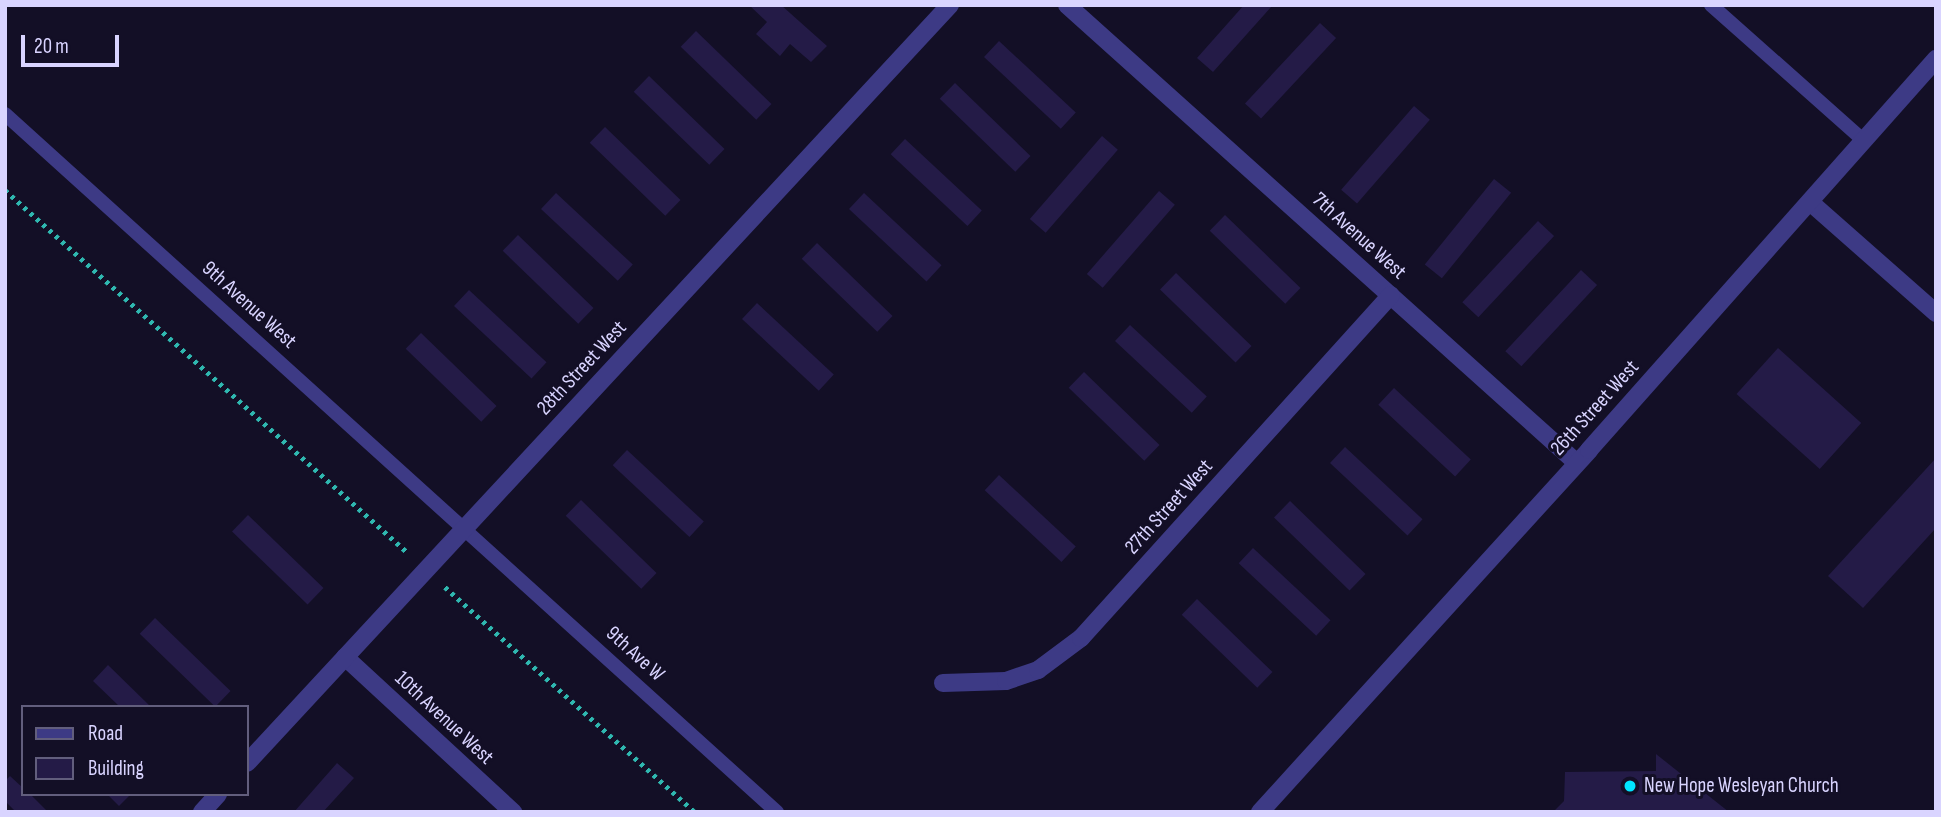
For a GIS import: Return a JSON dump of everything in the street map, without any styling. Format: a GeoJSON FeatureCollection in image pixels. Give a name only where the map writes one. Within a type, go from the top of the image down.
{"type":"FeatureCollection","features":[{"type":"Feature","properties":{"kind":"street","name":"28th Street West"},"geometry":{"type":"LineString","coordinates":[[248,762],[950,5]]}},
{"type":"Feature","properties":{"kind":"street","name":"7th Avenue West"},"geometry":{"type":"LineString","coordinates":[[1068,5],[1577,463]]}},
{"type":"Feature","properties":{"kind":"street","name":"26th Street West"},"geometry":{"type":"LineString","coordinates":[[1260,812],[1577,463],[1810,202],[1862,139],[1936,59]]}},
{"type":"Feature","properties":{"kind":"street"},"geometry":{"type":"LineString","coordinates":[[1810,202],[1936,313]]}},
{"type":"Feature","properties":{"kind":"street","name":"27th Street West"},"geometry":{"type":"LineString","coordinates":[[943,683],[1006,681],[1038,670],[1081,638],[1391,295]]}},
{"type":"Feature","properties":{"kind":"street","name":"10th Avenue West"},"geometry":{"type":"LineString","coordinates":[[345,657],[513,812]]}},
{"type":"Feature","properties":{"kind":"street","name":"26th Street West"},"geometry":{"type":"LineString","coordinates":[[1269,812],[1286,785]]}},
{"type":"Feature","properties":{"kind":"street"},"geometry":{"type":"LineString","coordinates":[[202,812],[216,796]]}},
{"type":"Feature","properties":{"kind":"lane"},"geometry":{"type":"LineString","coordinates":[[1711,5],[1862,139]]}},
{"type":"Feature","properties":{"kind":"lane","name":"9th Avenue West"},"geometry":{"type":"LineString","coordinates":[[5,114],[464,528]]}},
{"type":"Feature","properties":{"kind":"lane","name":"9th Ave W"},"geometry":{"type":"LineString","coordinates":[[464,528],[777,812]]}},
{"type":"Feature","properties":{"kind":"path"},"geometry":{"type":"LineString","coordinates":[[5,190],[695,812]]}},
{"type":"Feature","properties":{"kind":"building"},"geometry":{"type":"Polygon","coordinates":[[[749,5],[781,5],[827,46],[811,62],[790,44],[780,56],[756,34],[767,22],[749,5]]]}},
{"type":"Feature","properties":{"kind":"building"},"geometry":{"type":"Polygon","coordinates":[[[1244,5],[1273,5],[1213,72],[1197,58],[1244,5]]]}},
{"type":"Feature","properties":{"kind":"building"},"geometry":{"type":"Polygon","coordinates":[[[1320,23],[1336,38],[1261,118],[1245,103],[1320,23]]]}},
{"type":"Feature","properties":{"kind":"building"},"geometry":{"type":"Polygon","coordinates":[[[696,31],[772,104],[756,120],[681,47],[696,31]]]}},
{"type":"Feature","properties":{"kind":"building"},"geometry":{"type":"Polygon","coordinates":[[[999,41],[1076,113],[1061,129],[984,57],[999,41]]]}},
{"type":"Feature","properties":{"kind":"building"},"geometry":{"type":"Polygon","coordinates":[[[649,76],[725,149],[709,165],[634,92],[649,76]]]}},
{"type":"Feature","properties":{"kind":"building"},"geometry":{"type":"Polygon","coordinates":[[[955,83],[1031,156],[1015,172],[940,99],[955,83]]]}},
{"type":"Feature","properties":{"kind":"building"},"geometry":{"type":"Polygon","coordinates":[[[1414,106],[1430,120],[1357,204],[1341,190],[1414,106]]]}},
{"type":"Feature","properties":{"kind":"building"},"geometry":{"type":"Polygon","coordinates":[[[605,127],[681,200],[665,216],[590,143],[605,127]]]}},
{"type":"Feature","properties":{"kind":"building"},"geometry":{"type":"Polygon","coordinates":[[[1102,136],[1118,150],[1046,233],[1030,219],[1102,136]]]}},
{"type":"Feature","properties":{"kind":"building"},"geometry":{"type":"Polygon","coordinates":[[[905,139],[982,211],[967,226],[891,154],[905,139]]]}},
{"type":"Feature","properties":{"kind":"building"},"geometry":{"type":"Polygon","coordinates":[[[1494,179],[1511,193],[1442,278],[1425,264],[1494,179]]]}},
{"type":"Feature","properties":{"kind":"building"},"geometry":{"type":"Polygon","coordinates":[[[1159,191],[1175,205],[1103,288],[1087,274],[1159,191]]]}},
{"type":"Feature","properties":{"kind":"building"},"geometry":{"type":"Polygon","coordinates":[[[556,193],[633,265],[618,281],[541,209],[556,193]]]}},
{"type":"Feature","properties":{"kind":"building"},"geometry":{"type":"Polygon","coordinates":[[[864,193],[942,265],[927,281],[849,209],[864,193]]]}},
{"type":"Feature","properties":{"kind":"building"},"geometry":{"type":"Polygon","coordinates":[[[1225,215],[1301,288],[1285,304],[1210,231],[1225,215]]]}},
{"type":"Feature","properties":{"kind":"building"},"geometry":{"type":"Polygon","coordinates":[[[1538,221],[1554,236],[1478,317],[1462,302],[1538,221]]]}},
{"type":"Feature","properties":{"kind":"building"},"geometry":{"type":"Polygon","coordinates":[[[518,235],[594,308],[578,324],[503,251],[518,235]]]}},
{"type":"Feature","properties":{"kind":"building"},"geometry":{"type":"Polygon","coordinates":[[[817,243],[893,316],[877,332],[802,259],[817,243]]]}},
{"type":"Feature","properties":{"kind":"building"},"geometry":{"type":"Polygon","coordinates":[[[1581,270],[1597,285],[1521,366],[1505,351],[1581,270]]]}},
{"type":"Feature","properties":{"kind":"building"},"geometry":{"type":"Polygon","coordinates":[[[1176,273],[1252,346],[1236,362],[1160,290],[1176,273]]]}},
{"type":"Feature","properties":{"kind":"building"},"geometry":{"type":"Polygon","coordinates":[[[469,290],[547,362],[532,378],[454,306],[469,290]]]}},
{"type":"Feature","properties":{"kind":"building"},"geometry":{"type":"Polygon","coordinates":[[[757,303],[834,375],[819,391],[742,319],[757,303]]]}},
{"type":"Feature","properties":{"kind":"building"},"geometry":{"type":"Polygon","coordinates":[[[1130,325],[1207,397],[1192,413],[1115,341],[1130,325]]]}},
{"type":"Feature","properties":{"kind":"building"},"geometry":{"type":"Polygon","coordinates":[[[421,333],[497,406],[481,422],[406,349],[421,333]]]}},
{"type":"Feature","properties":{"kind":"building"},"geometry":{"type":"Polygon","coordinates":[[[1778,348],[1861,423],[1820,469],[1737,394],[1778,348]]]}},
{"type":"Feature","properties":{"kind":"building"},"geometry":{"type":"Polygon","coordinates":[[[1084,372],[1160,445],[1144,461],[1069,388],[1084,372]]]}},
{"type":"Feature","properties":{"kind":"building"},"geometry":{"type":"Polygon","coordinates":[[[1394,388],[1471,460],[1455,476],[1378,405],[1394,388]]]}},
{"type":"Feature","properties":{"kind":"building"},"geometry":{"type":"Polygon","coordinates":[[[1345,447],[1423,519],[1408,535],[1330,463],[1345,447]]]}},
{"type":"Feature","properties":{"kind":"building"},"geometry":{"type":"Polygon","coordinates":[[[627,450],[704,522],[689,537],[613,465],[627,450]]]}},
{"type":"Feature","properties":{"kind":"building"},"geometry":{"type":"Polygon","coordinates":[[[1936,458],[1936,528],[1863,608],[1828,576],[1936,458]]]}},
{"type":"Feature","properties":{"kind":"building"},"geometry":{"type":"Polygon","coordinates":[[[999,475],[1076,547],[1061,562],[985,490],[999,475]]]}},
{"type":"Feature","properties":{"kind":"building"},"geometry":{"type":"Polygon","coordinates":[[[581,500],[657,573],[641,589],[566,516],[581,500]]]}},
{"type":"Feature","properties":{"kind":"building"},"geometry":{"type":"Polygon","coordinates":[[[1290,501],[1366,574],[1350,590],[1274,518],[1290,501]]]}},
{"type":"Feature","properties":{"kind":"building"},"geometry":{"type":"Polygon","coordinates":[[[248,515],[324,588],[308,604],[232,532],[248,515]]]}},
{"type":"Feature","properties":{"kind":"building"},"geometry":{"type":"Polygon","coordinates":[[[1253,548],[1331,620],[1316,636],[1239,563],[1253,548]]]}},
{"type":"Feature","properties":{"kind":"building"},"geometry":{"type":"Polygon","coordinates":[[[1197,599],[1273,672],[1257,688],[1182,615],[1197,599]]]}},
{"type":"Feature","properties":{"kind":"building"},"geometry":{"type":"Polygon","coordinates":[[[155,618],[231,691],[217,705],[213,705],[140,634],[155,618]]]}},
{"type":"Feature","properties":{"kind":"building"},"geometry":{"type":"Polygon","coordinates":[[[108,665],[149,705],[118,705],[93,681],[108,665]]]}},
{"type":"Feature","properties":{"kind":"building","name":"New Hope Wesleyan Church"},"geometry":{"type":"Polygon","coordinates":[[[1656,754],[1729,812],[1553,812],[1564,801],[1565,772],[1656,771],[1656,754]]]}},
{"type":"Feature","properties":{"kind":"building"},"geometry":{"type":"Polygon","coordinates":[[[337,763],[354,778],[323,812],[294,812],[337,763]]]}},
{"type":"Feature","properties":{"kind":"building"},"geometry":{"type":"Polygon","coordinates":[[[10,776],[21,786],[21,796],[32,796],[48,812],[16,812],[5,801],[5,781],[10,776]]]}},
{"type":"Feature","properties":{"kind":"building"},"geometry":{"type":"Polygon","coordinates":[[[109,796],[129,796],[119,806],[109,796]]]}},
{"type":"Feature","properties":{"kind":"place","name":"New Hope Wesleyan Church"},"geometry":{"type":"Point","coordinates":[1630,786]}}]}
